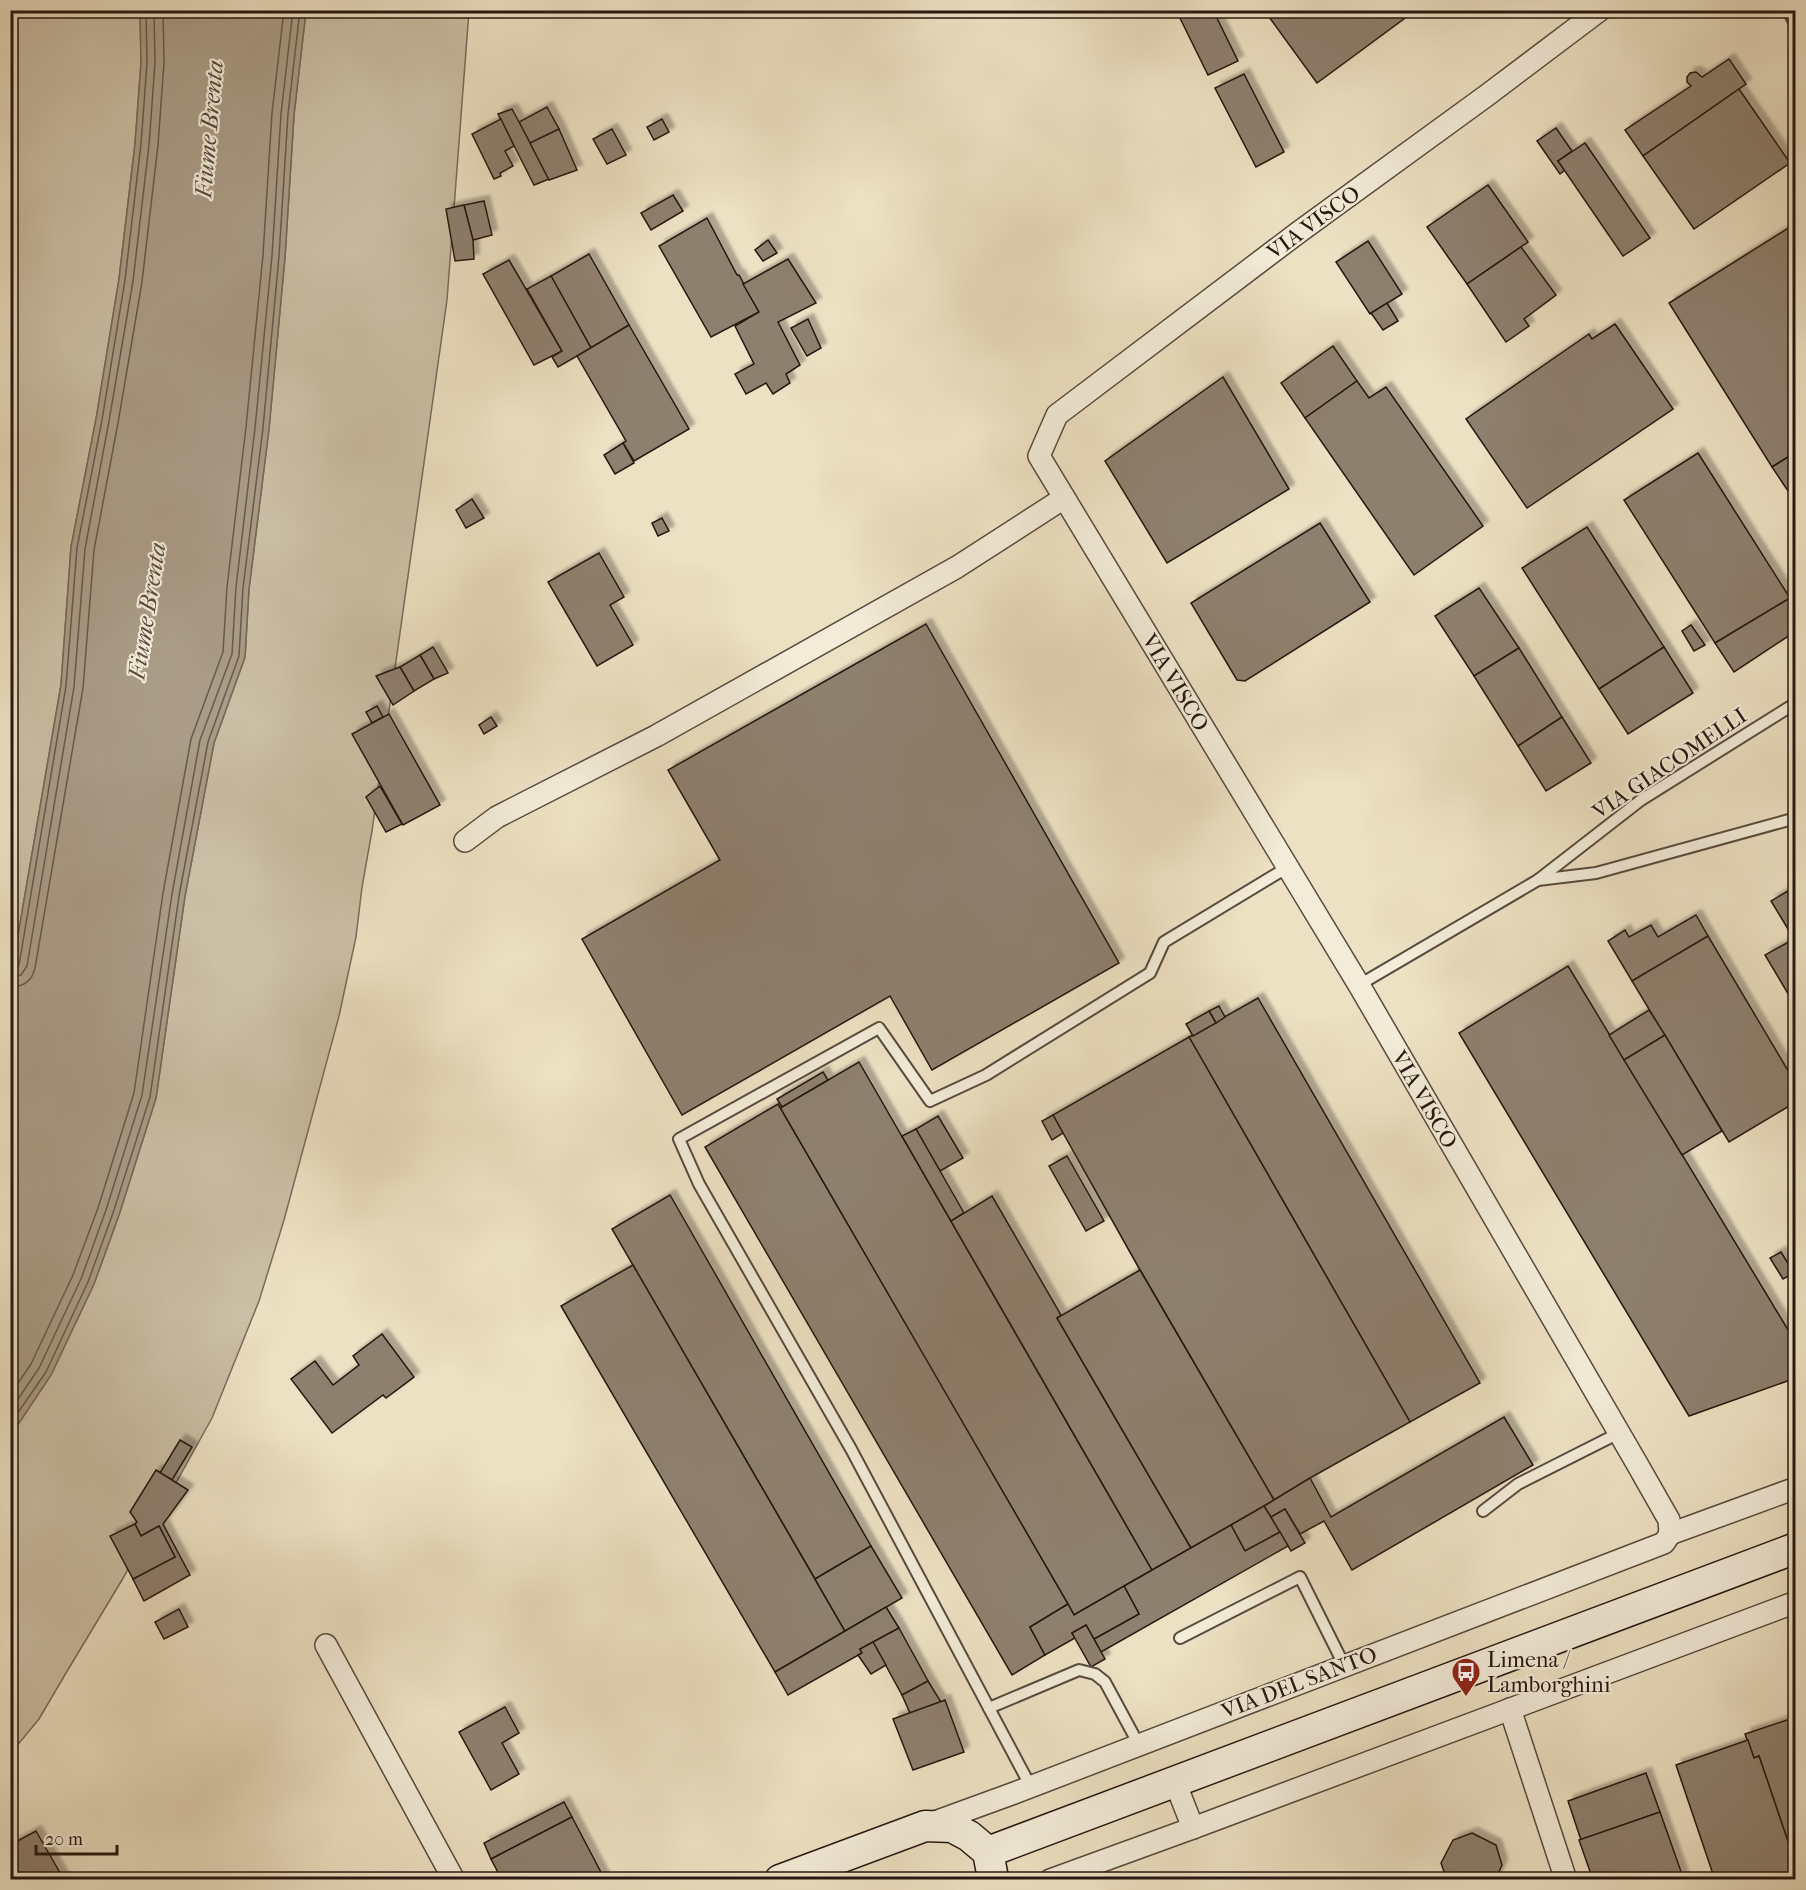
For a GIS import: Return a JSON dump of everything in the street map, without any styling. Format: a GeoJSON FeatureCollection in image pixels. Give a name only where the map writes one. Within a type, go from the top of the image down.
{"type":"FeatureCollection","features":[{"type":"Feature","properties":{"kind":"street","name":"VIA VISCO"},"geometry":{"type":"LineString","coordinates":[[1600,10],[1299,232],[1057,415],[1039,456],[1359,984],[1669,1520],[1670,1534]]}},
{"type":"Feature","properties":{"kind":"street"},"geometry":{"type":"LineString","coordinates":[[465,841],[497,816],[656,736],[957,567],[1064,498]]}},
{"type":"Feature","properties":{"kind":"street","name":"VIA DEL SANTO"},"geometry":{"type":"LineString","coordinates":[[780,1880],[1031,1787],[1664,1543],[1670,1534],[1796,1488]]}},
{"type":"Feature","properties":{"kind":"street"},"geometry":{"type":"LineString","coordinates":[[989,1866],[1175,1782],[1795,1548]]}},
{"type":"Feature","properties":{"kind":"street"},"geometry":{"type":"LineString","coordinates":[[1050,1880],[1073,1876],[1193,1828],[1796,1602]]}},
{"type":"Feature","properties":{"kind":"street"},"geometry":{"type":"LineString","coordinates":[[326,1645],[454,1880]]}},
{"type":"Feature","properties":{"kind":"street"},"geometry":{"type":"LineString","coordinates":[[1510,1709],[1566,1880]]}},
{"type":"Feature","properties":{"kind":"street"},"geometry":{"type":"LineString","coordinates":[[1175,1782],[1193,1828]]}},
{"type":"Feature","properties":{"kind":"street","name":"VIA DEL SANTO"},"geometry":{"type":"LineString","coordinates":[[925,1826],[952,1827],[969,1836],[989,1866]]}},
{"type":"Feature","properties":{"kind":"lane"},"geometry":{"type":"LineString","coordinates":[[1788,10],[1796,26]]}},
{"type":"Feature","properties":{"kind":"lane","name":"VIA GIACOMELLI"},"geometry":{"type":"LineString","coordinates":[[1359,984],[1538,880],[1641,800],[1796,703]]}},
{"type":"Feature","properties":{"kind":"lane","name":"VIA GIACOMELLI"},"geometry":{"type":"LineString","coordinates":[[1538,880],[1596,873],[1796,818]]}},
{"type":"Feature","properties":{"kind":"lane"},"geometry":{"type":"LineString","coordinates":[[1031,1787],[851,1449],[699,1184],[679,1139],[879,1028],[930,1101],[986,1075],[1150,973],[1164,942],[1288,867]]}},
{"type":"Feature","properties":{"kind":"lane"},"geometry":{"type":"LineString","coordinates":[[1483,1511],[1518,1484],[1619,1433]]}},
{"type":"Feature","properties":{"kind":"lane"},"geometry":{"type":"LineString","coordinates":[[1180,1638],[1300,1577],[1344,1665]]}},
{"type":"Feature","properties":{"kind":"lane"},"geometry":{"type":"LineString","coordinates":[[989,1708],[1079,1670],[1095,1674],[1105,1682],[1139,1745]]}},
{"type":"Feature","properties":{"kind":"shaded area"},"geometry":{"type":"Polygon","coordinates":[[[10,11],[140,11],[141,63],[135,144],[119,279],[96,419],[71,547],[61,685],[11,976],[10,11]]]}},
{"type":"Feature","properties":{"kind":"shaded area"},"geometry":{"type":"Polygon","coordinates":[[[306,11],[469,11],[447,300],[356,937],[339,1016],[284,1220],[259,1301],[212,1418],[122,1580],[39,1719],[11,1753],[11,1435],[51,1375],[94,1284],[119,1215],[156,1098],[185,896],[214,743],[245,657],[249,589],[269,429],[285,257],[294,115],[306,11]]]}},
{"type":"Feature","properties":{"kind":"water","name":"Fiume Brenta"},"geometry":{"type":"Polygon","coordinates":[[[140,11],[306,11],[294,115],[285,257],[269,429],[249,589],[245,657],[214,743],[185,896],[156,1098],[119,1215],[94,1284],[51,1375],[11,1435],[11,976],[61,685],[71,547],[96,419],[119,279],[135,144],[141,63],[140,11]]]}},
{"type":"Feature","properties":{"kind":"building"},"geometry":{"type":"Polygon","coordinates":[[[1176,10],[1213,10],[1238,61],[1208,75],[1176,10]]]}},
{"type":"Feature","properties":{"kind":"building"},"geometry":{"type":"Polygon","coordinates":[[[1264,10],[1416,10],[1317,83],[1264,10]]]}},
{"type":"Feature","properties":{"kind":"building"},"geometry":{"type":"Polygon","coordinates":[[[1729,59],[1746,84],[1643,156],[1625,130],[1691,86],[1687,82],[1690,73],[1696,72],[1702,77],[1729,59]]]}},
{"type":"Feature","properties":{"kind":"building"},"geometry":{"type":"Polygon","coordinates":[[[1244,74],[1284,152],[1256,167],[1215,88],[1244,74]]]}},
{"type":"Feature","properties":{"kind":"building"},"geometry":{"type":"Polygon","coordinates":[[[1739,89],[1790,163],[1694,229],[1643,156],[1739,89]]]}},
{"type":"Feature","properties":{"kind":"building"},"geometry":{"type":"Polygon","coordinates":[[[547,107],[559,129],[530,143],[519,122],[547,107]]]}},
{"type":"Feature","properties":{"kind":"building"},"geometry":{"type":"Polygon","coordinates":[[[512,109],[549,179],[534,185],[498,114],[512,109]]]}},
{"type":"Feature","properties":{"kind":"building"},"geometry":{"type":"Polygon","coordinates":[[[501,119],[514,146],[505,151],[513,166],[494,179],[472,134],[501,119]]]}},
{"type":"Feature","properties":{"kind":"building"},"geometry":{"type":"Polygon","coordinates":[[[662,119],[669,132],[654,140],[647,127],[662,119]]]}},
{"type":"Feature","properties":{"kind":"building"},"geometry":{"type":"Polygon","coordinates":[[[1556,128],[1572,151],[1558,161],[1565,170],[1560,174],[1537,141],[1556,128]]]}},
{"type":"Feature","properties":{"kind":"building"},"geometry":{"type":"Polygon","coordinates":[[[559,129],[577,170],[549,180],[530,143],[559,129]]]}},
{"type":"Feature","properties":{"kind":"building"},"geometry":{"type":"Polygon","coordinates":[[[612,129],[626,155],[607,164],[593,139],[612,129]]]}},
{"type":"Feature","properties":{"kind":"building"},"geometry":{"type":"Polygon","coordinates":[[[1585,143],[1650,238],[1623,256],[1558,161],[1585,143]]]}},
{"type":"Feature","properties":{"kind":"building"},"geometry":{"type":"Polygon","coordinates":[[[1488,185],[1528,242],[1467,284],[1427,227],[1488,185]]]}},
{"type":"Feature","properties":{"kind":"building"},"geometry":{"type":"Polygon","coordinates":[[[673,195],[683,211],[651,230],[641,213],[673,195]]]}},
{"type":"Feature","properties":{"kind":"building"},"geometry":{"type":"Polygon","coordinates":[[[484,201],[492,235],[473,240],[464,205],[484,201]]]}},
{"type":"Feature","properties":{"kind":"building"},"geometry":{"type":"Polygon","coordinates":[[[464,205],[473,240],[474,259],[455,261],[446,209],[464,205]]]}},
{"type":"Feature","properties":{"kind":"building"},"geometry":{"type":"Polygon","coordinates":[[[707,218],[759,312],[711,337],[659,246],[707,218]]]}},
{"type":"Feature","properties":{"kind":"building"},"geometry":{"type":"Polygon","coordinates":[[[1790,227],[1796,235],[1796,452],[1772,467],[1669,303],[1790,227]]]}},
{"type":"Feature","properties":{"kind":"building"},"geometry":{"type":"Polygon","coordinates":[[[768,240],[777,253],[763,261],[755,250],[768,240]]]}},
{"type":"Feature","properties":{"kind":"building"},"geometry":{"type":"Polygon","coordinates":[[[1368,241],[1402,294],[1370,314],[1336,262],[1368,241]]]}},
{"type":"Feature","properties":{"kind":"building"},"geometry":{"type":"Polygon","coordinates":[[[1521,247],[1556,295],[1524,319],[1529,326],[1506,342],[1467,284],[1521,247]]]}},
{"type":"Feature","properties":{"kind":"building"},"geometry":{"type":"Polygon","coordinates":[[[589,254],[629,325],[591,348],[551,276],[589,254]]]}},
{"type":"Feature","properties":{"kind":"building"},"geometry":{"type":"Polygon","coordinates":[[[788,259],[816,303],[778,322],[800,365],[786,374],[790,383],[773,394],[766,383],[746,394],[735,374],[754,364],[735,326],[759,312],[743,284],[788,259]]]}},
{"type":"Feature","properties":{"kind":"building"},"geometry":{"type":"Polygon","coordinates":[[[509,260],[562,351],[534,365],[483,274],[509,260]]]}},
{"type":"Feature","properties":{"kind":"building"},"geometry":{"type":"Polygon","coordinates":[[[551,276],[591,348],[558,367],[552,357],[562,351],[527,289],[551,276]]]}},
{"type":"Feature","properties":{"kind":"building"},"geometry":{"type":"Polygon","coordinates":[[[1387,303],[1398,321],[1383,330],[1371,313],[1387,303]]]}},
{"type":"Feature","properties":{"kind":"building"},"geometry":{"type":"Polygon","coordinates":[[[808,319],[821,348],[807,356],[791,328],[808,319]]]}},
{"type":"Feature","properties":{"kind":"building"},"geometry":{"type":"Polygon","coordinates":[[[1615,324],[1673,409],[1527,508],[1466,419],[1589,334],[1592,339],[1615,324]]]}},
{"type":"Feature","properties":{"kind":"building"},"geometry":{"type":"Polygon","coordinates":[[[629,325],[689,429],[634,461],[623,443],[626,441],[577,356],[629,325]]]}},
{"type":"Feature","properties":{"kind":"building"},"geometry":{"type":"Polygon","coordinates":[[[1333,346],[1357,381],[1305,418],[1281,383],[1333,346]]]}},
{"type":"Feature","properties":{"kind":"building"},"geometry":{"type":"Polygon","coordinates":[[[1223,377],[1289,489],[1167,563],[1105,461],[1223,377]]]}},
{"type":"Feature","properties":{"kind":"building"},"geometry":{"type":"Polygon","coordinates":[[[1357,381],[1369,398],[1386,387],[1483,526],[1414,575],[1305,418],[1357,381]]]}},
{"type":"Feature","properties":{"kind":"building"},"geometry":{"type":"Polygon","coordinates":[[[623,443],[634,463],[615,474],[604,455],[623,443]]]}},
{"type":"Feature","properties":{"kind":"building"},"geometry":{"type":"Polygon","coordinates":[[[1796,452],[1796,503],[1772,467],[1796,452]]]}},
{"type":"Feature","properties":{"kind":"building"},"geometry":{"type":"Polygon","coordinates":[[[1698,453],[1790,598],[1715,643],[1624,500],[1698,453]]]}},
{"type":"Feature","properties":{"kind":"building"},"geometry":{"type":"Polygon","coordinates":[[[472,499],[484,518],[466,528],[456,510],[472,499]]]}},
{"type":"Feature","properties":{"kind":"building"},"geometry":{"type":"Polygon","coordinates":[[[662,518],[669,531],[658,536],[652,523],[662,518]]]}},
{"type":"Feature","properties":{"kind":"building"},"geometry":{"type":"Polygon","coordinates":[[[1320,523],[1370,602],[1245,681],[1237,680],[1191,603],[1320,523]]]}},
{"type":"Feature","properties":{"kind":"building"},"geometry":{"type":"Polygon","coordinates":[[[1587,527],[1664,647],[1599,689],[1522,568],[1587,527]]]}},
{"type":"Feature","properties":{"kind":"building"},"geometry":{"type":"Polygon","coordinates":[[[599,553],[624,597],[610,605],[633,645],[597,666],[548,582],[599,553]]]}},
{"type":"Feature","properties":{"kind":"building"},"geometry":{"type":"Polygon","coordinates":[[[1479,588],[1519,648],[1474,676],[1435,616],[1479,588]]]}},
{"type":"Feature","properties":{"kind":"building"},"geometry":{"type":"Polygon","coordinates":[[[1790,598],[1796,608],[1796,631],[1734,672],[1715,643],[1790,598]]]}},
{"type":"Feature","properties":{"kind":"building"},"geometry":{"type":"Polygon","coordinates":[[[926,624],[1119,963],[932,1070],[890,996],[682,1115],[582,939],[720,860],[668,770],[926,624]]]}},
{"type":"Feature","properties":{"kind":"building"},"geometry":{"type":"Polygon","coordinates":[[[1691,625],[1705,645],[1694,651],[1682,631],[1691,625]]]}},
{"type":"Feature","properties":{"kind":"building"},"geometry":{"type":"Polygon","coordinates":[[[433,647],[448,673],[434,679],[420,655],[433,647]]]}},
{"type":"Feature","properties":{"kind":"building"},"geometry":{"type":"Polygon","coordinates":[[[1664,647],[1693,693],[1628,734],[1599,689],[1664,647]]]}},
{"type":"Feature","properties":{"kind":"building"},"geometry":{"type":"Polygon","coordinates":[[[1519,648],[1562,717],[1518,746],[1474,676],[1519,648]]]}},
{"type":"Feature","properties":{"kind":"building"},"geometry":{"type":"Polygon","coordinates":[[[420,655],[434,679],[414,691],[400,667],[420,655]]]}},
{"type":"Feature","properties":{"kind":"building"},"geometry":{"type":"Polygon","coordinates":[[[400,667],[414,691],[393,705],[376,676],[400,667]]]}},
{"type":"Feature","properties":{"kind":"building"},"geometry":{"type":"Polygon","coordinates":[[[377,706],[383,717],[372,723],[366,712],[377,706]]]}},
{"type":"Feature","properties":{"kind":"building"},"geometry":{"type":"Polygon","coordinates":[[[389,714],[440,805],[403,825],[352,734],[389,714]]]}},
{"type":"Feature","properties":{"kind":"building"},"geometry":{"type":"Polygon","coordinates":[[[491,717],[497,726],[484,734],[479,725],[491,717]]]}},
{"type":"Feature","properties":{"kind":"building"},"geometry":{"type":"Polygon","coordinates":[[[1562,717],[1591,763],[1546,791],[1518,746],[1562,717]]]}},
{"type":"Feature","properties":{"kind":"building"},"geometry":{"type":"Polygon","coordinates":[[[380,786],[402,824],[386,832],[366,797],[380,786]]]}},
{"type":"Feature","properties":{"kind":"building"},"geometry":{"type":"Polygon","coordinates":[[[1796,886],[1796,938],[1794,939],[1771,901],[1796,886]]]}},
{"type":"Feature","properties":{"kind":"building"},"geometry":{"type":"Polygon","coordinates":[[[1696,915],[1708,936],[1632,981],[1608,941],[1625,930],[1629,937],[1651,925],[1658,937],[1696,915]]]}},
{"type":"Feature","properties":{"kind":"building"},"geometry":{"type":"Polygon","coordinates":[[[1708,936],[1796,1084],[1796,1102],[1729,1142],[1632,981],[1708,936]]]}},
{"type":"Feature","properties":{"kind":"building"},"geometry":{"type":"Polygon","coordinates":[[[1796,938],[1796,1007],[1765,955],[1796,938]]]}},
{"type":"Feature","properties":{"kind":"building"},"geometry":{"type":"Polygon","coordinates":[[[1568,966],[1796,1343],[1796,1378],[1689,1416],[1459,1033],[1568,966]]]}},
{"type":"Feature","properties":{"kind":"building"},"geometry":{"type":"Polygon","coordinates":[[[1258,998],[1480,1383],[1410,1422],[1189,1037],[1258,998]]]}},
{"type":"Feature","properties":{"kind":"building"},"geometry":{"type":"Polygon","coordinates":[[[1219,1006],[1225,1017],[1216,1023],[1209,1011],[1219,1006]]]}},
{"type":"Feature","properties":{"kind":"building"},"geometry":{"type":"Polygon","coordinates":[[[1649,1010],[1665,1035],[1624,1060],[1609,1035],[1649,1010]]]}},
{"type":"Feature","properties":{"kind":"building"},"geometry":{"type":"Polygon","coordinates":[[[1209,1011],[1216,1023],[1193,1036],[1186,1024],[1209,1011]]]}},
{"type":"Feature","properties":{"kind":"building"},"geometry":{"type":"Polygon","coordinates":[[[1665,1035],[1722,1131],[1682,1155],[1624,1060],[1665,1035]]]}},
{"type":"Feature","properties":{"kind":"building"},"geometry":{"type":"Polygon","coordinates":[[[1189,1037],[1410,1422],[1274,1500],[1053,1115],[1189,1037]]]}},
{"type":"Feature","properties":{"kind":"building"},"geometry":{"type":"Polygon","coordinates":[[[859,1062],[1152,1570],[1074,1615],[780,1108],[859,1062]]]}},
{"type":"Feature","properties":{"kind":"building"},"geometry":{"type":"Polygon","coordinates":[[[823,1072],[828,1080],[782,1107],[777,1099],[823,1072]]]}},
{"type":"Feature","properties":{"kind":"building"},"geometry":{"type":"Polygon","coordinates":[[[778,1104],[1068,1604],[1030,1627],[1045,1655],[1012,1675],[705,1147],[778,1104]]]}},
{"type":"Feature","properties":{"kind":"building"},"geometry":{"type":"Polygon","coordinates":[[[1053,1115],[1063,1133],[1052,1140],[1042,1121],[1053,1115]]]}},
{"type":"Feature","properties":{"kind":"building"},"geometry":{"type":"Polygon","coordinates":[[[938,1116],[963,1158],[940,1171],[916,1129],[938,1116]]]}},
{"type":"Feature","properties":{"kind":"building"},"geometry":{"type":"Polygon","coordinates":[[[916,1129],[964,1213],[951,1221],[902,1136],[916,1129]]]}},
{"type":"Feature","properties":{"kind":"building"},"geometry":{"type":"Polygon","coordinates":[[[1067,1156],[1104,1221],[1086,1231],[1049,1166],[1067,1156]]]}},
{"type":"Feature","properties":{"kind":"building"},"geometry":{"type":"Polygon","coordinates":[[[670,1195],[871,1546],[815,1579],[612,1229],[670,1195]]]}},
{"type":"Feature","properties":{"kind":"building"},"geometry":{"type":"Polygon","coordinates":[[[992,1196],[1061,1315],[1057,1318],[1191,1548],[1152,1570],[951,1221],[992,1196]]]}},
{"type":"Feature","properties":{"kind":"building"},"geometry":{"type":"Polygon","coordinates":[[[1781,1252],[1794,1273],[1783,1279],[1770,1258],[1781,1252]]]}},
{"type":"Feature","properties":{"kind":"building"},"geometry":{"type":"Polygon","coordinates":[[[633,1265],[845,1631],[775,1672],[561,1306],[633,1265]]]}},
{"type":"Feature","properties":{"kind":"building"},"geometry":{"type":"Polygon","coordinates":[[[1140,1270],[1274,1500],[1191,1548],[1057,1318],[1140,1270]]]}},
{"type":"Feature","properties":{"kind":"building"},"geometry":{"type":"Polygon","coordinates":[[[382,1334],[414,1377],[386,1398],[383,1395],[332,1433],[291,1379],[315,1361],[333,1385],[359,1365],[353,1356],[382,1334]]]}},
{"type":"Feature","properties":{"kind":"building"},"geometry":{"type":"Polygon","coordinates":[[[1504,1417],[1533,1465],[1352,1570],[1324,1521],[1300,1534],[1285,1509],[1271,1517],[1264,1506],[1310,1478],[1331,1517],[1504,1417]]]}},
{"type":"Feature","properties":{"kind":"building"},"geometry":{"type":"Polygon","coordinates":[[[180,1440],[192,1447],[172,1480],[160,1473],[180,1440]]]}},
{"type":"Feature","properties":{"kind":"building"},"geometry":{"type":"Polygon","coordinates":[[[156,1470],[188,1490],[163,1524],[190,1575],[144,1601],[133,1579],[175,1557],[159,1526],[141,1536],[135,1524],[137,1522],[130,1512],[156,1470]]]}},
{"type":"Feature","properties":{"kind":"building"},"geometry":{"type":"Polygon","coordinates":[[[1264,1506],[1280,1532],[1245,1551],[1231,1525],[1264,1506]]]}},
{"type":"Feature","properties":{"kind":"building"},"geometry":{"type":"Polygon","coordinates":[[[1285,1509],[1305,1543],[1291,1551],[1271,1517],[1285,1509]]]}},
{"type":"Feature","properties":{"kind":"building"},"geometry":{"type":"Polygon","coordinates":[[[135,1524],[141,1536],[159,1526],[175,1557],[133,1579],[110,1536],[135,1524]]]}},
{"type":"Feature","properties":{"kind":"building"},"geometry":{"type":"Polygon","coordinates":[[[1231,1525],[1245,1551],[1280,1532],[1288,1546],[1101,1652],[1094,1639],[1139,1614],[1124,1586],[1231,1525]]]}},
{"type":"Feature","properties":{"kind":"building"},"geometry":{"type":"Polygon","coordinates":[[[871,1546],[902,1598],[845,1631],[815,1579],[871,1546]]]}},
{"type":"Feature","properties":{"kind":"building"},"geometry":{"type":"Polygon","coordinates":[[[1124,1586],[1139,1614],[1094,1639],[1086,1625],[1072,1633],[1075,1638],[1045,1655],[1030,1627],[1068,1604],[1074,1615],[1124,1586]]]}},
{"type":"Feature","properties":{"kind":"building"},"geometry":{"type":"Polygon","coordinates":[[[886,1607],[899,1628],[860,1649],[862,1653],[788,1695],[775,1672],[886,1607]]]}},
{"type":"Feature","properties":{"kind":"building"},"geometry":{"type":"Polygon","coordinates":[[[179,1609],[188,1627],[164,1639],[155,1622],[179,1609]]]}},
{"type":"Feature","properties":{"kind":"building"},"geometry":{"type":"Polygon","coordinates":[[[1086,1625],[1105,1659],[1091,1667],[1072,1633],[1086,1625]]]}},
{"type":"Feature","properties":{"kind":"building"},"geometry":{"type":"Polygon","coordinates":[[[899,1628],[928,1681],[902,1695],[873,1642],[899,1628]]]}},
{"type":"Feature","properties":{"kind":"building"},"geometry":{"type":"Polygon","coordinates":[[[873,1642],[886,1665],[871,1674],[858,1655],[862,1653],[860,1649],[873,1642]]]}},
{"type":"Feature","properties":{"kind":"building"},"geometry":{"type":"Polygon","coordinates":[[[928,1681],[941,1702],[910,1713],[902,1695],[928,1681]]]}},
{"type":"Feature","properties":{"kind":"building"},"geometry":{"type":"Polygon","coordinates":[[[945,1700],[964,1752],[913,1770],[893,1719],[945,1700]]]}},
{"type":"Feature","properties":{"kind":"building"},"geometry":{"type":"Polygon","coordinates":[[[505,1707],[519,1733],[502,1743],[519,1774],[491,1790],[459,1732],[505,1707]]]}},
{"type":"Feature","properties":{"kind":"building"},"geometry":{"type":"Polygon","coordinates":[[[1796,1717],[1796,1865],[1759,1756],[1754,1758],[1745,1734],[1796,1717]]]}},
{"type":"Feature","properties":{"kind":"building"},"geometry":{"type":"Polygon","coordinates":[[[1748,1740],[1754,1758],[1759,1756],[1796,1865],[1796,1880],[1715,1880],[1676,1765],[1748,1740]]]}},
{"type":"Feature","properties":{"kind":"building"},"geometry":{"type":"Polygon","coordinates":[[[1646,1773],[1660,1812],[1581,1840],[1568,1801],[1646,1773]]]}},
{"type":"Feature","properties":{"kind":"building"},"geometry":{"type":"Polygon","coordinates":[[[564,1802],[572,1817],[491,1859],[484,1843],[564,1802]]]}},
{"type":"Feature","properties":{"kind":"building"},"geometry":{"type":"Polygon","coordinates":[[[1660,1812],[1684,1880],[1593,1880],[1579,1840],[1660,1812]]]}},
{"type":"Feature","properties":{"kind":"building"},"geometry":{"type":"Polygon","coordinates":[[[572,1817],[604,1878],[502,1880],[491,1859],[572,1817]]]}},
{"type":"Feature","properties":{"kind":"building"},"geometry":{"type":"Polygon","coordinates":[[[36,1831],[63,1878],[10,1880],[10,1845],[36,1831]]]}},
{"type":"Feature","properties":{"kind":"building"},"geometry":{"type":"Polygon","coordinates":[[[1472,1833],[1496,1845],[1502,1865],[1495,1880],[1447,1880],[1441,1863],[1453,1840],[1472,1833]]]}},
{"type":"Feature","properties":{"kind":"place","name":"Limena / Lamborghini"},"geometry":{"type":"Point","coordinates":[1466,1698]}}]}
